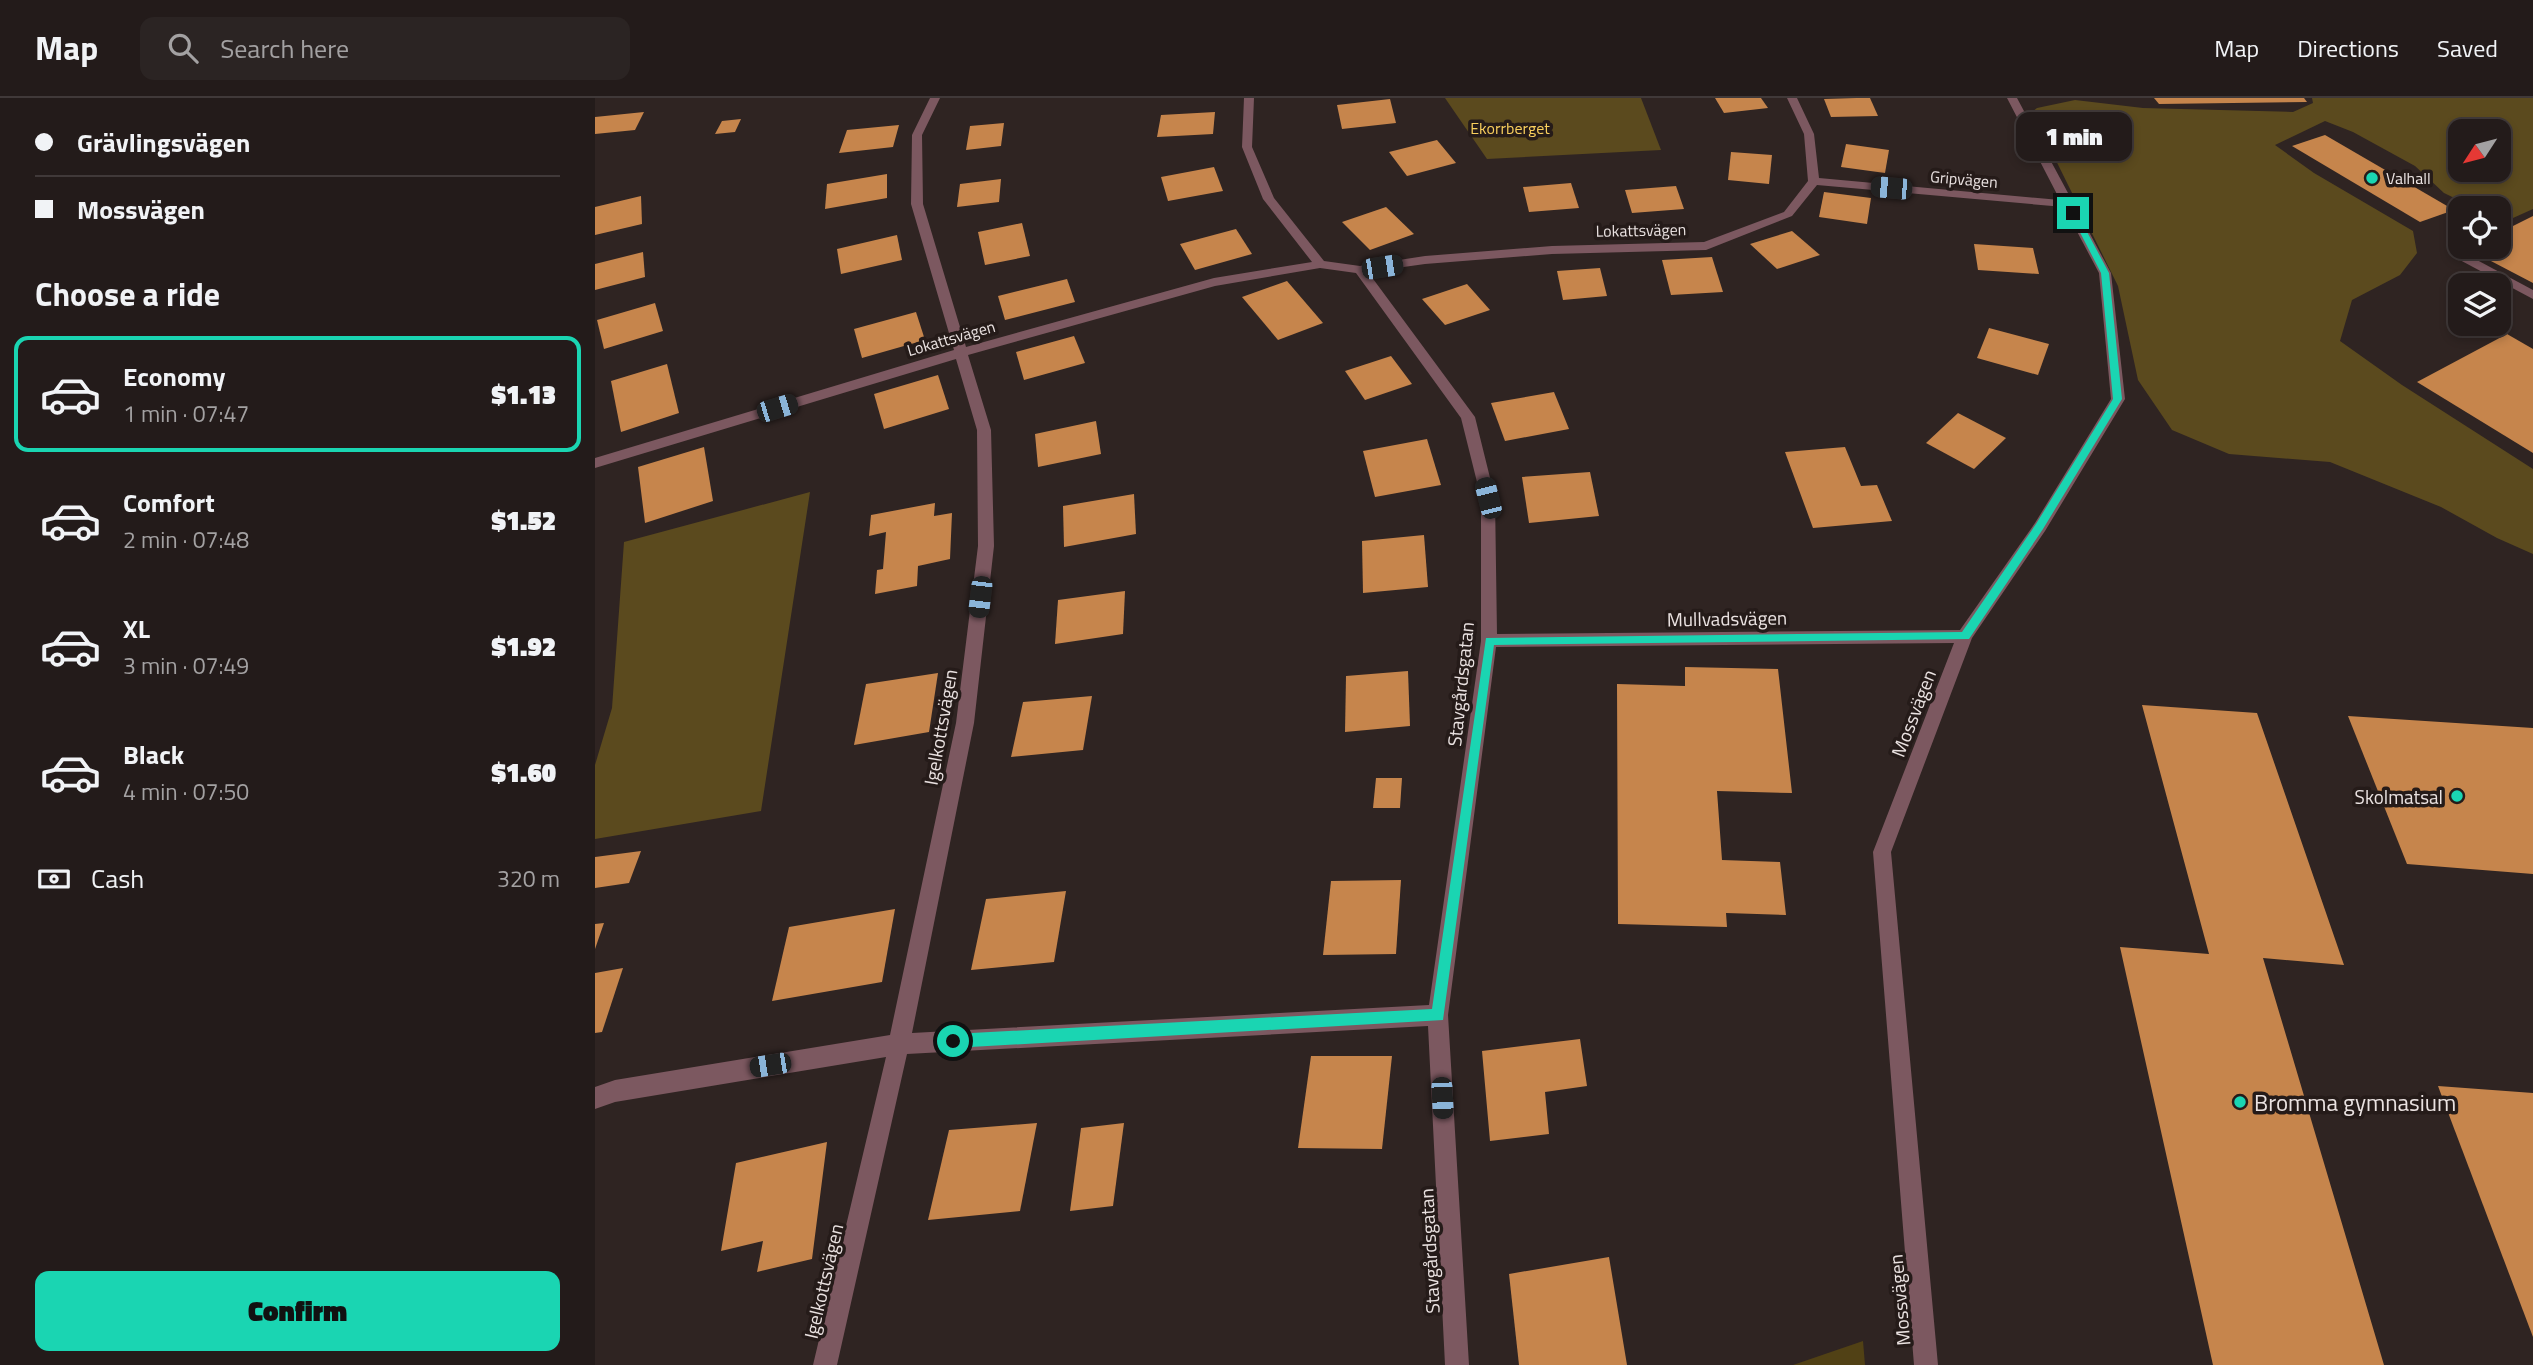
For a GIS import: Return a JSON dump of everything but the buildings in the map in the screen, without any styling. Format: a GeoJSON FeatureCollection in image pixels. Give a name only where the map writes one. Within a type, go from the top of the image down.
{"type":"FeatureCollection","features":[{"type":"Feature","properties":{"kind":"street","name":"Igelkottsvägen"},"geometry":{"type":"LineString","coordinates":[[825,1365],[899,1044],[965,723],[986,546],[984,430],[917,204],[918,135],[935,98]]}},
{"type":"Feature","properties":{"kind":"street"},"geometry":{"type":"LineString","coordinates":[[1249,98],[1247,147],[1269,199],[1320,264],[1360,271]]}},
{"type":"Feature","properties":{"kind":"street"},"geometry":{"type":"LineString","coordinates":[[1792,98],[1809,134],[1814,181]]}},
{"type":"Feature","properties":{"kind":"street","name":"Mossvägen"},"geometry":{"type":"LineString","coordinates":[[1926,1365],[1882,852],[1965,636],[2040,527],[2118,399],[2105,273],[2012,98]]}},
{"type":"Feature","properties":{"kind":"street","name":"Lokattsvägen"},"geometry":{"type":"LineString","coordinates":[[1360,271],[1425,260],[1552,250],[1706,246],[1788,214],[1814,181]]}},
{"type":"Feature","properties":{"kind":"street","name":"Gripvägen"},"geometry":{"type":"LineString","coordinates":[[1814,181],[2069,204]]}},
{"type":"Feature","properties":{"kind":"street"},"geometry":{"type":"LineString","coordinates":[[2467,259],[2533,295]]}},
{"type":"Feature","properties":{"kind":"street","name":"Lokattsvägen"},"geometry":{"type":"LineString","coordinates":[[595,463],[960,353],[1214,282],[1320,264]]}},
{"type":"Feature","properties":{"kind":"street","name":"Stavgårdsgatan"},"geometry":{"type":"LineString","coordinates":[[1360,271],[1468,417],[1488,498],[1489,641],[1438,1015],[1457,1365]]}},
{"type":"Feature","properties":{"kind":"street","name":"Mullvadsvägen"},"geometry":{"type":"LineString","coordinates":[[1489,641],[1965,636]]}},
{"type":"Feature","properties":{"kind":"street"},"geometry":{"type":"LineString","coordinates":[[595,1098],[615,1091],[899,1044],[1438,1015]]}},
{"type":"Feature","properties":{"kind":"shaded area"},"geometry":{"type":"Polygon","coordinates":[[[1863,1341],[1865,1365],[1793,1365],[1863,1341]]]}},
{"type":"Feature","properties":{"kind":"green space","name":"Ekorrberget"},"geometry":{"type":"Polygon","coordinates":[[[1445,98],[1641,98],[1661,150],[1487,159],[1445,98]]]}},
{"type":"Feature","properties":{"kind":"green space"},"geometry":{"type":"Polygon","coordinates":[[[2312,98],[2533,98],[2533,209],[2513,218],[2511,196],[2450,196],[2415,166],[2353,132],[2325,121],[2275,145],[2314,173],[2413,231],[2417,253],[2400,275],[2352,300],[2340,341],[2402,385],[2533,469],[2533,554],[2497,538],[2441,507],[2330,462],[2229,454],[2172,430],[2138,380],[2118,286],[2032,112],[2037,108],[2075,100],[2143,108],[2293,112],[2313,103],[2312,98]]]}},
{"type":"Feature","properties":{"kind":"green space"},"geometry":{"type":"Polygon","coordinates":[[[810,492],[761,811],[595,839],[595,765],[612,708],[624,542],[810,492]]]}},
{"type":"Feature","properties":{"kind":"place","name":"Valhall"},"geometry":{"type":"Point","coordinates":[2372,178]}},
{"type":"Feature","properties":{"kind":"place","name":"Skolmatsal"},"geometry":{"type":"Point","coordinates":[2457,796]}},
{"type":"Feature","properties":{"kind":"place","name":"Bromma gymnasium"},"geometry":{"type":"Point","coordinates":[2240,1102]}},
{"type":"Feature","properties":{"kind":"route"},"geometry":{"type":"LineString","coordinates":[[953,1041],[1438,1015],[1489,641],[1965,636],[2040,527],[2118,399],[2105,273],[2073,213]]}}]}
